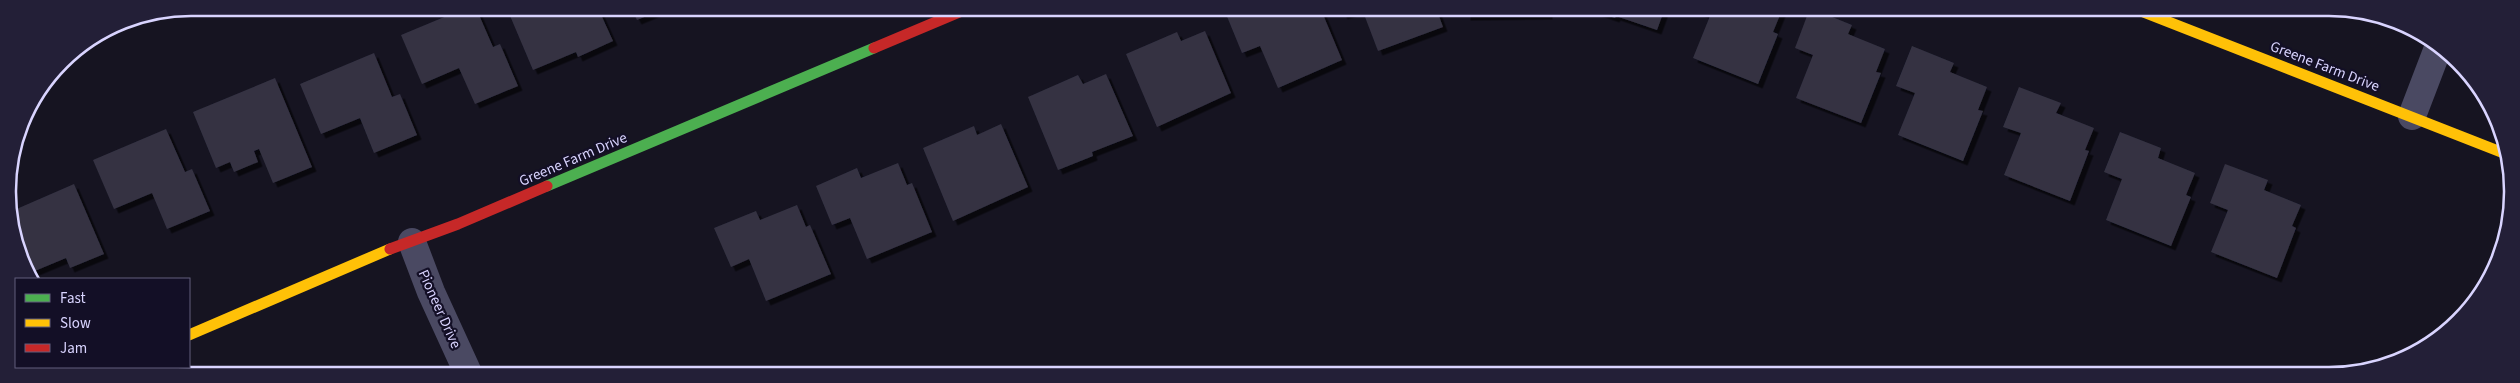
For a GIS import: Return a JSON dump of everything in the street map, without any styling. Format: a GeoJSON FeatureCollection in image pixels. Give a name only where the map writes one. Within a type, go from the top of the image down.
{"type":"FeatureCollection","features":[{"type":"Feature","properties":{"kind":"street","name":"Greene Farm Drive"},"geometry":{"type":"LineString","coordinates":[[190,336],[356,262],[412,242],[949,16]]}},
{"type":"Feature","properties":{"kind":"street","name":"Greene Farm Drive"},"geometry":{"type":"LineString","coordinates":[[2156,17],[2499,151]]}},
{"type":"Feature","properties":{"kind":"street"},"geometry":{"type":"LineString","coordinates":[[2412,116],[2436,53]]}},
{"type":"Feature","properties":{"kind":"street","name":"Pioneer Drive"},"geometry":{"type":"LineString","coordinates":[[412,242],[431,292],[465,367]]}},
{"type":"Feature","properties":{"kind":"building"},"geometry":{"type":"Polygon","coordinates":[[[446,16],[480,16],[493,47],[500,44],[518,86],[475,104],[459,68],[422,84],[401,35],[446,16]]]}},
{"type":"Feature","properties":{"kind":"building"},"geometry":{"type":"Polygon","coordinates":[[[510,16],[602,16],[613,41],[578,57],[576,52],[533,70],[510,16]]]}},
{"type":"Feature","properties":{"kind":"building"},"geometry":{"type":"Polygon","coordinates":[[[635,16],[646,16],[637,20],[635,16]]]}},
{"type":"Feature","properties":{"kind":"building"},"geometry":{"type":"Polygon","coordinates":[[[1227,16],[1324,17],[1342,60],[1278,88],[1260,46],[1242,53],[1227,16]]]}},
{"type":"Feature","properties":{"kind":"building"},"geometry":{"type":"Polygon","coordinates":[[[1365,17],[1439,17],[1443,27],[1378,51],[1365,17]]]}},
{"type":"Feature","properties":{"kind":"building"},"geometry":{"type":"Polygon","coordinates":[[[1618,17],[1662,17],[1657,30],[1618,17]]]}},
{"type":"Feature","properties":{"kind":"building"},"geometry":{"type":"Polygon","coordinates":[[[1710,17],[1779,17],[1773,32],[1778,34],[1758,84],[1693,58],[1710,17]]]}},
{"type":"Feature","properties":{"kind":"building"},"geometry":{"type":"Polygon","coordinates":[[[1807,17],[1832,17],[1852,25],[1848,34],[1885,49],[1876,72],[1881,73],[1861,123],[1796,98],[1813,55],[1795,48],[1807,17]]]}},
{"type":"Feature","properties":{"kind":"building"},"geometry":{"type":"Polygon","coordinates":[[[1205,31],[1231,93],[1157,127],[1126,54],[1177,32],[1181,41],[1205,31]]]}},
{"type":"Feature","properties":{"kind":"building"},"geometry":{"type":"Polygon","coordinates":[[[1912,46],[1954,63],[1950,72],[1987,87],[1978,110],[1983,111],[1963,161],[1898,135],[1915,93],[1896,86],[1912,46]]]}},
{"type":"Feature","properties":{"kind":"building"},"geometry":{"type":"Polygon","coordinates":[[[374,53],[392,97],[400,94],[417,135],[374,153],[360,118],[321,134],[300,84],[374,53]]]}},
{"type":"Feature","properties":{"kind":"building"},"geometry":{"type":"Polygon","coordinates":[[[1106,74],[1133,136],[1092,152],[1093,156],[1058,170],[1028,97],[1078,75],[1083,84],[1106,74]]]}},
{"type":"Feature","properties":{"kind":"building"},"geometry":{"type":"Polygon","coordinates":[[[275,78],[312,167],[273,183],[259,149],[254,151],[258,162],[234,172],[230,162],[216,168],[193,112],[275,78]]]}},
{"type":"Feature","properties":{"kind":"building"},"geometry":{"type":"Polygon","coordinates":[[[2019,87],[2061,103],[2056,113],[2094,128],[2085,150],[2089,151],[2070,201],[2004,175],[2021,133],[2003,127],[2019,87]]]}},
{"type":"Feature","properties":{"kind":"building"},"geometry":{"type":"Polygon","coordinates":[[[1001,124],[1028,187],[953,221],[923,148],[974,126],[977,135],[1001,124]]]}},
{"type":"Feature","properties":{"kind":"building"},"geometry":{"type":"Polygon","coordinates":[[[166,129],[185,172],[192,169],[210,211],[167,229],[152,193],[114,209],[93,160],[166,129]]]}},
{"type":"Feature","properties":{"kind":"building"},"geometry":{"type":"Polygon","coordinates":[[[2120,132],[2161,148],[2158,158],[2195,173],[2186,195],[2191,197],[2171,246],[2106,220],[2122,179],[2104,172],[2120,132]]]}},
{"type":"Feature","properties":{"kind":"building"},"geometry":{"type":"Polygon","coordinates":[[[898,163],[907,185],[912,183],[932,232],[867,259],[850,218],[832,225],[816,186],[857,168],[861,178],[898,163]]]}},
{"type":"Feature","properties":{"kind":"building"},"geometry":{"type":"Polygon","coordinates":[[[2225,164],[2268,180],[2264,190],[2301,205],[2292,226],[2296,228],[2277,278],[2211,252],[2228,210],[2210,203],[2225,164]]]}},
{"type":"Feature","properties":{"kind":"building"},"geometry":{"type":"Polygon","coordinates":[[[74,184],[104,254],[70,268],[66,258],[35,271],[22,237],[18,209],[74,184]]]}},
{"type":"Feature","properties":{"kind":"building"},"geometry":{"type":"Polygon","coordinates":[[[797,205],[806,227],[810,225],[831,274],[766,301],[749,259],[731,267],[714,228],[756,211],[760,220],[797,205]]]}},
{"type":"Feature","properties":{"kind":"traffic: fast"},"geometry":{"type":"LineString","coordinates":[[547,186],[874,48]]}},
{"type":"Feature","properties":{"kind":"traffic: slow"},"geometry":{"type":"LineString","coordinates":[[2156,17],[2499,151]]}},
{"type":"Feature","properties":{"kind":"traffic: slow"},"geometry":{"type":"LineString","coordinates":[[190,335],[390,249]]}},
{"type":"Feature","properties":{"kind":"traffic: jam"},"geometry":{"type":"LineString","coordinates":[[874,48],[949,16]]}},
{"type":"Feature","properties":{"kind":"traffic: jam"},"geometry":{"type":"LineString","coordinates":[[390,249],[458,224],[547,186]]}}]}
